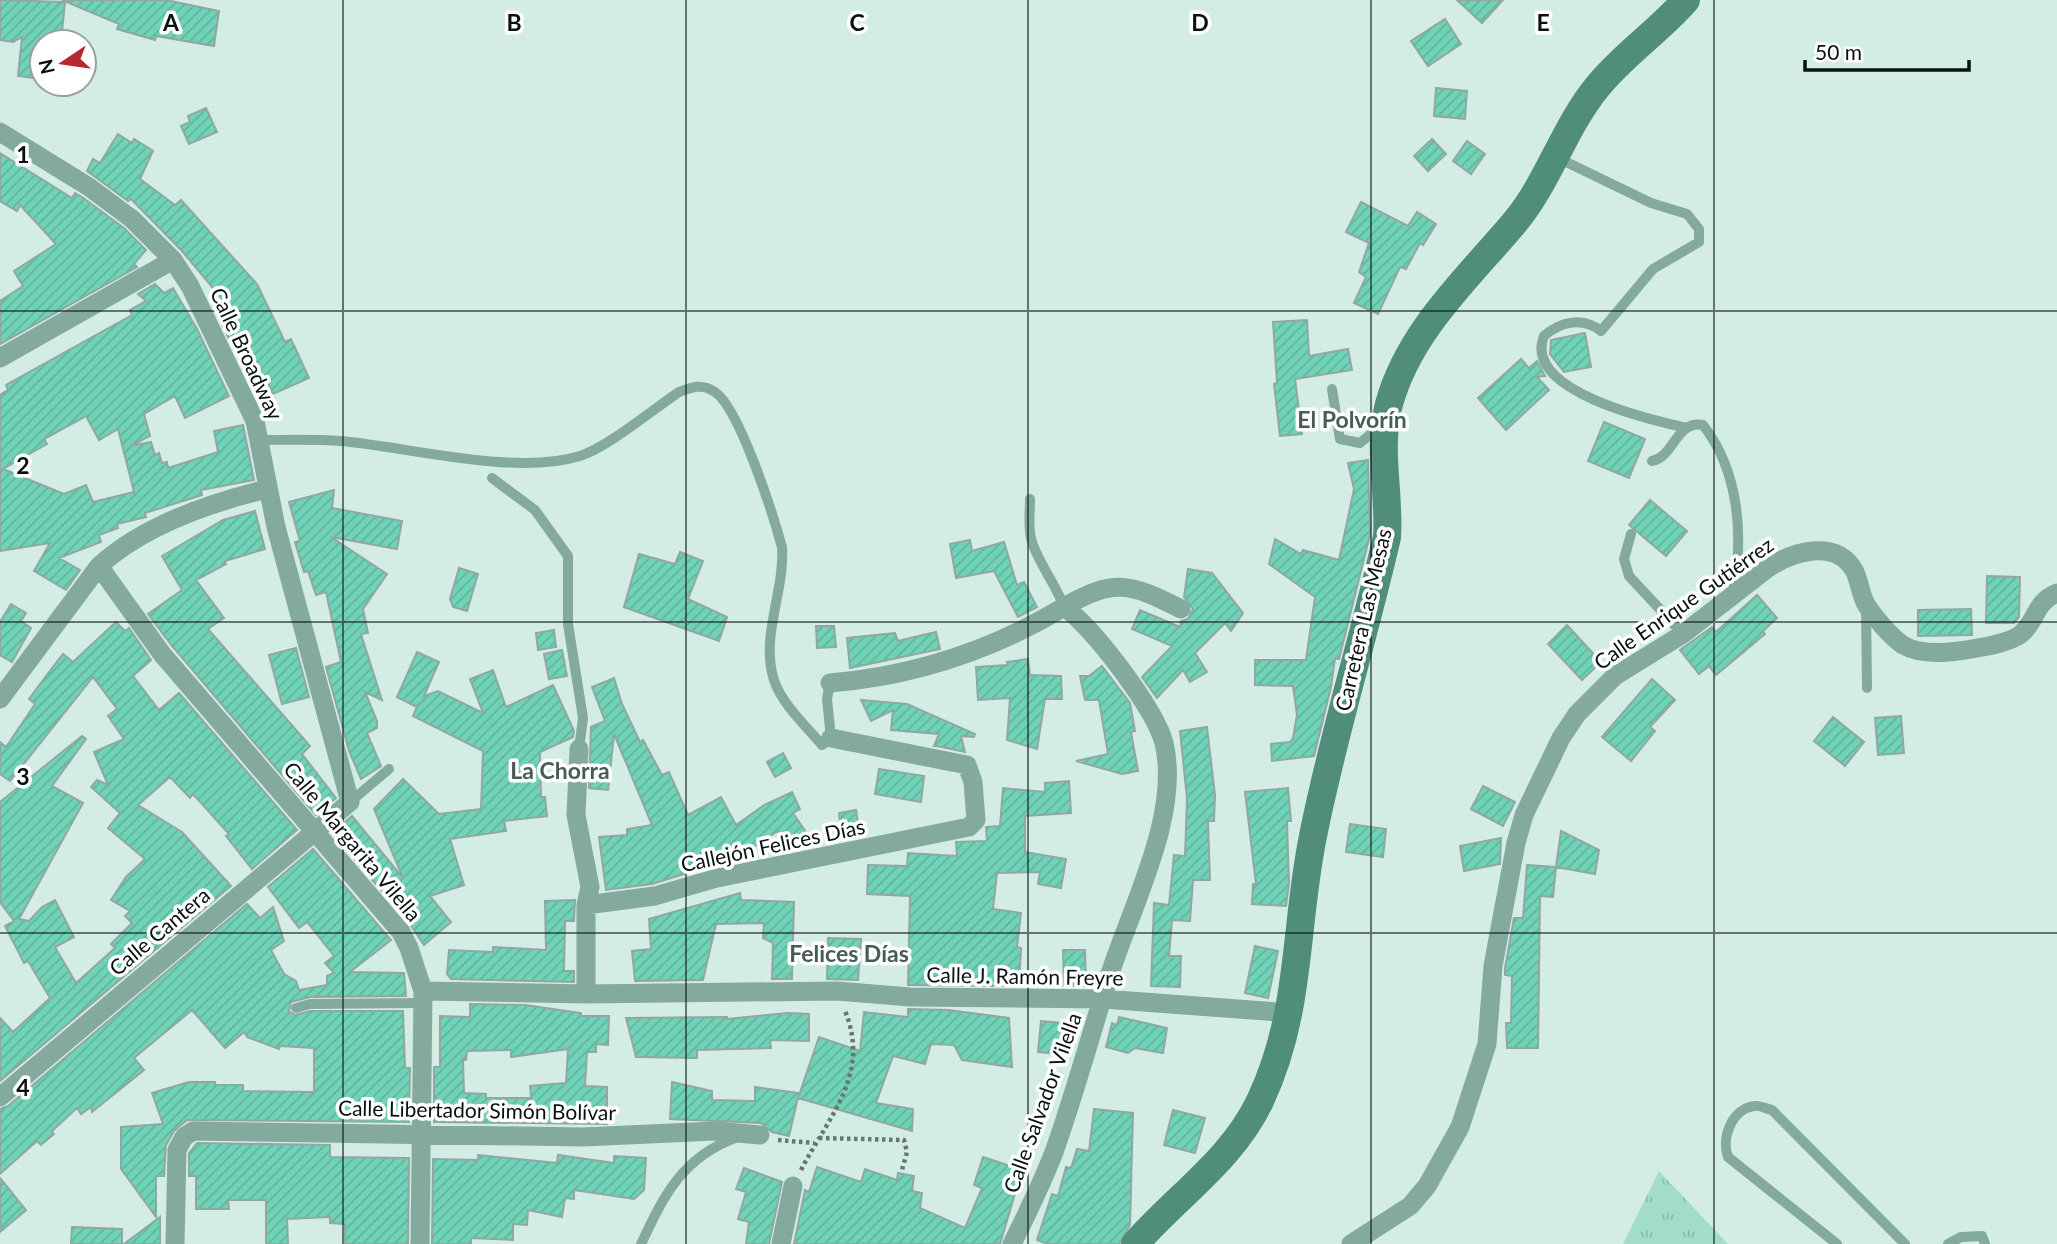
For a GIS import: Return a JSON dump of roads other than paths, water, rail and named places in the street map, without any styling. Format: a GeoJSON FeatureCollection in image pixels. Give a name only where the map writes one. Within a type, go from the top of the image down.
{"type":"FeatureCollection","features":[{"type":"Feature","properties":{"kind":"street","name":"Carretera Las Mesas"},"geometry":{"type":"LineString","coordinates":[[1135,1244],[1189,1192],[1244,1129],[1260,1101],[1291,1013],[1313,835],[1387,537],[1389,506],[1383,467],[1384,423],[1405,364],[1422,332],[1472,274],[1491,246],[1514,223],[1598,86],[1686,0]]}},
{"type":"Feature","properties":{"kind":"street","name":"Calle Broadway"},"geometry":{"type":"LineString","coordinates":[[0,132],[89,187],[132,219],[173,260],[244,394],[260,440],[267,489],[304,638],[350,802]]}},
{"type":"Feature","properties":{"kind":"street"},"geometry":{"type":"LineString","coordinates":[[0,358],[173,260]]}},
{"type":"Feature","properties":{"kind":"street"},"geometry":{"type":"LineString","coordinates":[[0,699],[99,566],[113,554],[163,525],[226,499],[267,489]]}},
{"type":"Feature","properties":{"kind":"street","name":"Calle Enrique Gutiérrez"},"geometry":{"type":"LineString","coordinates":[[1351,1244],[1410,1206],[1427,1185],[1460,1128],[1487,1044],[1493,966],[1516,843],[1524,815],[1561,738],[1577,714],[1615,676],[1683,634],[1733,592],[1782,559],[1825,550],[1839,555],[1853,569],[1866,604],[1906,646],[1931,652],[1995,644],[2023,633],[2046,598],[2057,593]]}},
{"type":"Feature","properties":{"kind":"street","name":"Calle Margarita Vilella"},"geometry":{"type":"LineString","coordinates":[[99,566],[162,654],[401,932],[410,948],[423,997],[421,1244]]}},
{"type":"Feature","properties":{"kind":"street"},"geometry":{"type":"LineString","coordinates":[[830,683],[907,674],[981,649],[1100,588],[1116,586],[1155,596],[1181,609]]}},
{"type":"Feature","properties":{"kind":"street","name":"Calle Salvador Vilella"},"geometry":{"type":"LineString","coordinates":[[1012,1244],[1054,1152],[1158,837],[1163,811],[1166,756],[1160,733],[1149,710],[1088,627],[1064,607]]}},
{"type":"Feature","properties":{"kind":"street","name":"Callejón Felices Días"},"geometry":{"type":"LineString","coordinates":[[586,905],[654,896],[717,878],[969,827],[976,820],[967,765],[826,742]]}},
{"type":"Feature","properties":{"kind":"street"},"geometry":{"type":"LineString","coordinates":[[579,749],[576,815],[590,887],[586,905],[586,995]]}},
{"type":"Feature","properties":{"kind":"street","name":"Calle Cantera"},"geometry":{"type":"LineString","coordinates":[[0,1097],[350,802]]}},
{"type":"Feature","properties":{"kind":"street","name":"Calle J. Ramón Freyre"},"geometry":{"type":"LineString","coordinates":[[423,997],[837,992],[910,997],[1103,999],[1291,1013]]}},
{"type":"Feature","properties":{"kind":"street","name":"Calle Libertador Simón Bolívar"},"geometry":{"type":"LineString","coordinates":[[175,1244],[177,1150],[184,1137],[193,1131],[421,1132],[583,1137],[715,1130],[754,1134]]}},
{"type":"Feature","properties":{"kind":"street"},"geometry":{"type":"LineString","coordinates":[[781,1244],[793,1186]]}},
{"type":"Feature","properties":{"kind":"lane"},"geometry":{"type":"LineString","coordinates":[[1555,157],[1651,203],[1687,214],[1699,229],[1699,242],[1653,269],[1601,331],[1592,324],[1569,323],[1544,336],[1541,350],[1548,369],[1555,378],[1582,394],[1631,413],[1687,428]]}},
{"type":"Feature","properties":{"kind":"lane"},"geometry":{"type":"LineString","coordinates":[[260,440],[339,441],[520,461],[559,459],[580,456],[599,446],[679,392],[693,387],[713,390],[726,404],[740,430],[782,547],[783,564],[771,636],[774,683],[826,742]]}},
{"type":"Feature","properties":{"kind":"lane"},"geometry":{"type":"LineString","coordinates":[[1332,389],[1340,439],[1360,443],[1384,423]]}},
{"type":"Feature","properties":{"kind":"lane"},"geometry":{"type":"LineString","coordinates":[[1652,461],[1659,460],[1687,428],[1696,423],[1703,425],[1730,477],[1739,561],[1733,592]]}},
{"type":"Feature","properties":{"kind":"lane"},"geometry":{"type":"LineString","coordinates":[[492,478],[535,510],[568,556],[568,624],[583,718],[579,749]]}},
{"type":"Feature","properties":{"kind":"lane"},"geometry":{"type":"LineString","coordinates":[[1030,499],[1030,536],[1064,607]]}},
{"type":"Feature","properties":{"kind":"lane"},"geometry":{"type":"LineString","coordinates":[[1631,534],[1625,559],[1629,576],[1683,634]]}},
{"type":"Feature","properties":{"kind":"lane"},"geometry":{"type":"LineString","coordinates":[[1866,604],[1867,688]]}},
{"type":"Feature","properties":{"kind":"lane"},"geometry":{"type":"LineString","coordinates":[[826,742],[830,683]]}},
{"type":"Feature","properties":{"kind":"lane"},"geometry":{"type":"LineString","coordinates":[[350,802],[389,769]]}},
{"type":"Feature","properties":{"kind":"lane"},"geometry":{"type":"LineString","coordinates":[[296,1009],[310,1004],[423,997]]}},
{"type":"Feature","properties":{"kind":"lane"},"geometry":{"type":"LineString","coordinates":[[1837,1244],[1728,1157],[1724,1147],[1727,1130],[1742,1111],[1756,1105],[1772,1110],[1905,1244]]}},
{"type":"Feature","properties":{"kind":"lane"},"geometry":{"type":"LineString","coordinates":[[641,1244],[662,1198],[686,1168],[712,1147],[754,1134]]}},
{"type":"Feature","properties":{"kind":"lane"},"geometry":{"type":"LineString","coordinates":[[1948,1244],[1961,1237],[1982,1236],[1985,1244]]}},
{"type":"Feature","properties":{"kind":"district","name":"El Polvorín"},"geometry":{"type":"Point","coordinates":[1352,420]}},
{"type":"Feature","properties":{"kind":"district","name":"La Chorra"},"geometry":{"type":"Point","coordinates":[560,771]}},
{"type":"Feature","properties":{"kind":"district","name":"Felices Días"},"geometry":{"type":"Point","coordinates":[849,954]}}]}
